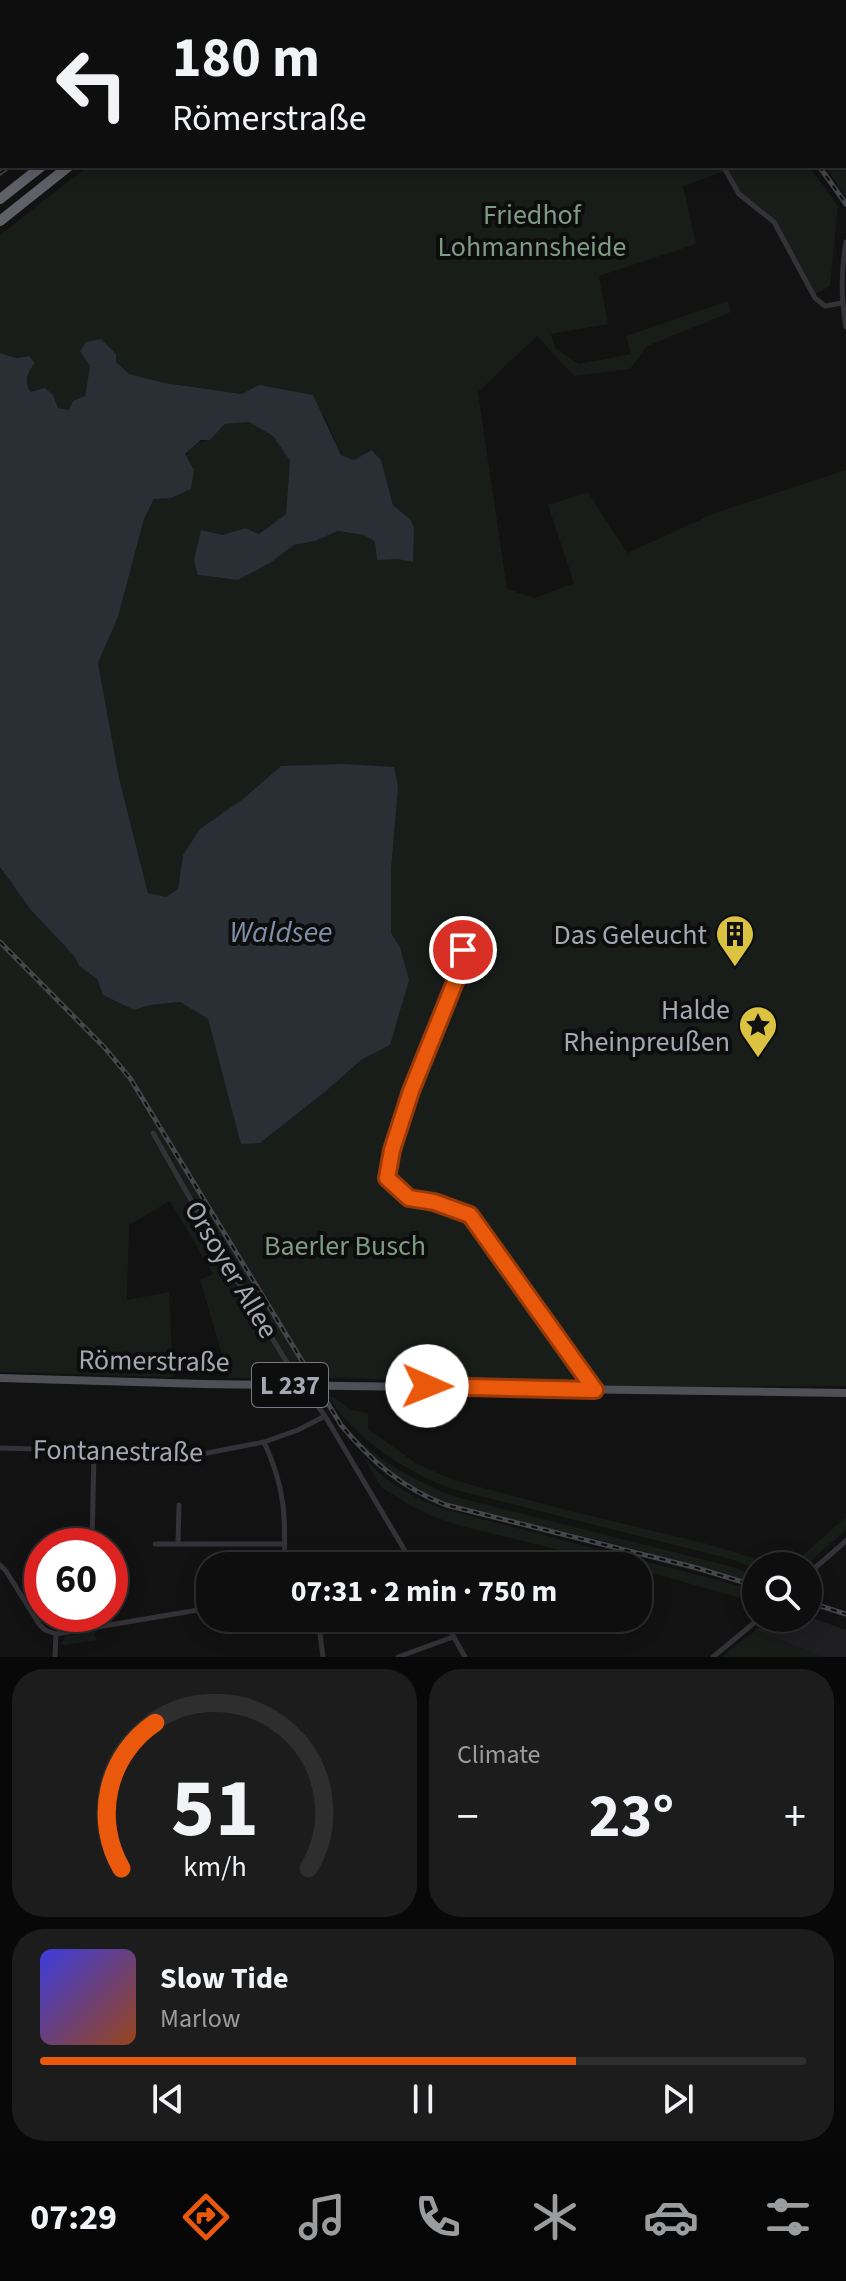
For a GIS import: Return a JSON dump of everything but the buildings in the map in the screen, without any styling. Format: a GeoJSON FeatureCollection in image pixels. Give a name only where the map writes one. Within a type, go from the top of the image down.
{"type":"FeatureCollection","features":[{"type":"Feature","properties":{"kind":"highway"},"geometry":{"type":"LineString","coordinates":[[0,199],[39,168]]}},
{"type":"Feature","properties":{"kind":"highway"},"geometry":{"type":"LineString","coordinates":[[0,221],[66,168]]}},
{"type":"Feature","properties":{"kind":"main road","name":"Römerstraße"},"geometry":{"type":"LineString","coordinates":[[0,1378],[846,1393]]}},
{"type":"Feature","properties":{"kind":"street"},"geometry":{"type":"LineString","coordinates":[[724,168],[739,194],[774,222],[815,298],[825,306],[842,303]]}},
{"type":"Feature","properties":{"kind":"street"},"geometry":{"type":"LineString","coordinates":[[846,242],[842,271],[846,327]]}},
{"type":"Feature","properties":{"kind":"street"},"geometry":{"type":"LineString","coordinates":[[463,950],[459,972],[401,1119],[387,1178],[409,1198],[434,1202],[470,1215],[595,1390]]}},
{"type":"Feature","properties":{"kind":"street","name":"Orsoyer Allee"},"geometry":{"type":"LineString","coordinates":[[153,1133],[233,1274],[294,1374],[325,1416],[406,1552]]}},
{"type":"Feature","properties":{"kind":"street","name":"Fontanestraße"},"geometry":{"type":"LineString","coordinates":[[0,1448],[202,1454],[264,1442],[325,1416]]}},
{"type":"Feature","properties":{"kind":"street"},"geometry":{"type":"LineString","coordinates":[[264,1442],[276,1469],[283,1497],[285,1552]]}},
{"type":"Feature","properties":{"kind":"street"},"geometry":{"type":"LineString","coordinates":[[92,1528],[94,1451]]}},
{"type":"Feature","properties":{"kind":"street"},"geometry":{"type":"LineString","coordinates":[[178,1544],[179,1505]]}},
{"type":"Feature","properties":{"kind":"street"},"geometry":{"type":"LineString","coordinates":[[822,1562],[846,1541]]}},
{"type":"Feature","properties":{"kind":"street"},"geometry":{"type":"LineString","coordinates":[[155,1544],[285,1544]]}},
{"type":"Feature","properties":{"kind":"street"},"geometry":{"type":"LineString","coordinates":[[0,1565],[39,1624],[56,1634],[66,1632]]}},
{"type":"Feature","properties":{"kind":"street"},"geometry":{"type":"LineString","coordinates":[[128,1621],[196,1610]]}},
{"type":"Feature","properties":{"kind":"street"},"geometry":{"type":"LineString","coordinates":[[320,1632],[323,1657]]}},
{"type":"Feature","properties":{"kind":"street"},"geometry":{"type":"LineString","coordinates":[[450,1632],[465,1657]]}},
{"type":"Feature","properties":{"kind":"street"},"geometry":{"type":"LineString","coordinates":[[713,1657],[743,1632]]}},
{"type":"Feature","properties":{"kind":"street"},"geometry":{"type":"LineString","coordinates":[[55,1657],[56,1634]]}},
{"type":"Feature","properties":{"kind":"street"},"geometry":{"type":"LineString","coordinates":[[398,1657],[453,1637]]}},
{"type":"Feature","properties":{"kind":"shaded area"},"geometry":{"type":"Polygon","coordinates":[[[822,1621],[846,1630],[846,1657],[821,1657],[761,1632],[822,1632],[822,1621]]]}},
{"type":"Feature","properties":{"kind":"green space"},"geometry":{"type":"Polygon","coordinates":[[[85,168],[810,168],[838,206],[830,286],[814,295],[775,221],[740,193],[725,171],[683,186],[696,244],[599,276],[608,324],[551,334],[555,348],[579,364],[631,354],[626,336],[728,301],[731,312],[647,346],[630,369],[574,376],[537,336],[478,392],[507,589],[535,598],[574,583],[548,505],[588,492],[627,553],[715,513],[846,470],[846,1386],[587,1387],[340,1378],[229,1378],[200,1280],[213,1274],[170,1201],[129,1225],[127,1300],[169,1292],[173,1377],[0,1372],[0,867],[30,909],[75,957],[79,966],[97,979],[103,995],[134,1010],[180,1002],[208,1019],[223,1076],[260,1143],[361,1060],[390,1045],[400,947],[391,933],[391,869],[281,766],[183,855],[178,889],[166,898],[148,893],[119,778],[98,663],[118,617],[144,519],[155,498],[171,498],[179,471],[193,447],[210,440],[225,424],[249,422],[273,436],[290,461],[286,514],[259,534],[245,528],[223,535],[198,575],[238,580],[270,563],[294,545],[315,541],[338,531],[364,535],[375,542],[377,559],[412,562],[414,528],[411,520],[393,505],[381,461],[373,450],[354,460],[341,455],[324,415],[259,385],[242,394],[165,383],[129,374],[116,362],[90,366],[85,396],[70,410],[58,408],[53,395],[31,392],[27,380],[35,362],[29,356],[16,358],[0,353],[0,235],[85,168]]]}},
{"type":"Feature","properties":{"kind":"green space"},"geometry":{"type":"Polygon","coordinates":[[[826,168],[846,168],[846,197],[826,168]]]}},
{"type":"Feature","properties":{"kind":"green space"},"geometry":{"type":"Polygon","coordinates":[[[328,1397],[352,1410],[368,1413],[368,1429],[417,1464],[454,1480],[708,1544],[742,1555],[742,1563],[452,1489],[399,1463],[367,1440],[328,1397]]]}},
{"type":"Feature","properties":{"kind":"green space"},"geometry":{"type":"Polygon","coordinates":[[[352,1434],[401,1471],[456,1497],[733,1567],[742,1571],[742,1579],[652,1552],[456,1505],[397,1478],[372,1459],[352,1434]]]}},
{"type":"Feature","properties":{"kind":"green space"},"geometry":{"type":"Polygon","coordinates":[[[363,1456],[399,1488],[443,1509],[609,1552],[568,1552],[461,1526],[434,1517],[381,1487],[363,1456]]]}},
{"type":"Feature","properties":{"kind":"green space"},"geometry":{"type":"Polygon","coordinates":[[[846,1517],[846,1530],[821,1552],[807,1552],[846,1517]]]}},
{"type":"Feature","properties":{"kind":"green space"},"geometry":{"type":"Polygon","coordinates":[[[652,1563],[742,1587],[742,1598],[652,1573],[652,1563]]]}},
{"type":"Feature","properties":{"kind":"green space"},"geometry":{"type":"Polygon","coordinates":[[[96,1632],[97,1640],[60,1644],[66,1636],[96,1632]]]}},
{"type":"Feature","properties":{"kind":"green space"},"geometry":{"type":"Polygon","coordinates":[[[753,1632],[761,1632],[821,1657],[721,1657],[753,1632]]]}},
{"type":"Feature","properties":{"kind":"water","name":"Waldsee"},"geometry":{"type":"Polygon","coordinates":[[[101,339],[116,354],[116,362],[129,374],[165,383],[242,394],[259,385],[313,395],[341,455],[354,460],[372,450],[381,460],[393,505],[411,520],[414,528],[413,562],[377,560],[375,542],[364,535],[338,531],[315,541],[294,545],[270,563],[238,580],[198,575],[194,561],[201,530],[223,535],[245,528],[259,534],[286,514],[290,461],[273,436],[249,422],[225,424],[210,440],[201,440],[185,454],[194,470],[191,489],[171,498],[154,499],[144,519],[118,617],[98,663],[119,778],[148,893],[166,897],[178,889],[183,855],[200,829],[243,799],[281,766],[344,764],[394,767],[398,788],[391,869],[391,933],[400,947],[409,980],[390,1045],[361,1060],[260,1143],[241,1144],[208,1019],[180,1002],[134,1010],[103,995],[97,979],[79,966],[75,957],[30,909],[0,867],[0,353],[16,358],[29,356],[35,363],[27,377],[31,392],[45,388],[53,395],[58,408],[69,410],[73,401],[85,396],[90,366],[80,351],[86,342],[101,339]]]}},
{"type":"Feature","properties":{"kind":"railway"},"geometry":{"type":"LineString","coordinates":[[0,173],[6,168]]}},
{"type":"Feature","properties":{"kind":"railway"},"geometry":{"type":"LineString","coordinates":[[820,168],[846,204]]}},
{"type":"Feature","properties":{"kind":"railway"},"geometry":{"type":"LineString","coordinates":[[0,942],[104,1047],[130,1078],[341,1425],[376,1462],[401,1482],[446,1505],[742,1582]]}},
{"type":"Feature","properties":{"kind":"railway"},"geometry":{"type":"LineString","coordinates":[[822,1606],[846,1614]]}},
{"type":"Feature","properties":{"kind":"place","name":"Das Geleucht"},"geometry":{"type":"Point","coordinates":[735,968]}},
{"type":"Feature","properties":{"kind":"place","name":"Halde Rheinpreußen"},"geometry":{"type":"Point","coordinates":[758,1059]}},
{"type":"Feature","properties":{"kind":"route"},"geometry":{"type":"LineString","coordinates":[[427,1386],[595,1390],[470,1215],[434,1202],[409,1198],[387,1178],[401,1119],[459,972],[463,950]]}},
{"type":"Feature","properties":{"kind":"park label","name":"Friedhof Lohmannsheide"},"geometry":{"type":"Point","coordinates":[532,230]}},
{"type":"Feature","properties":{"kind":"park label","name":"Baerler Busch"},"geometry":{"type":"Point","coordinates":[345,1245]}}]}
